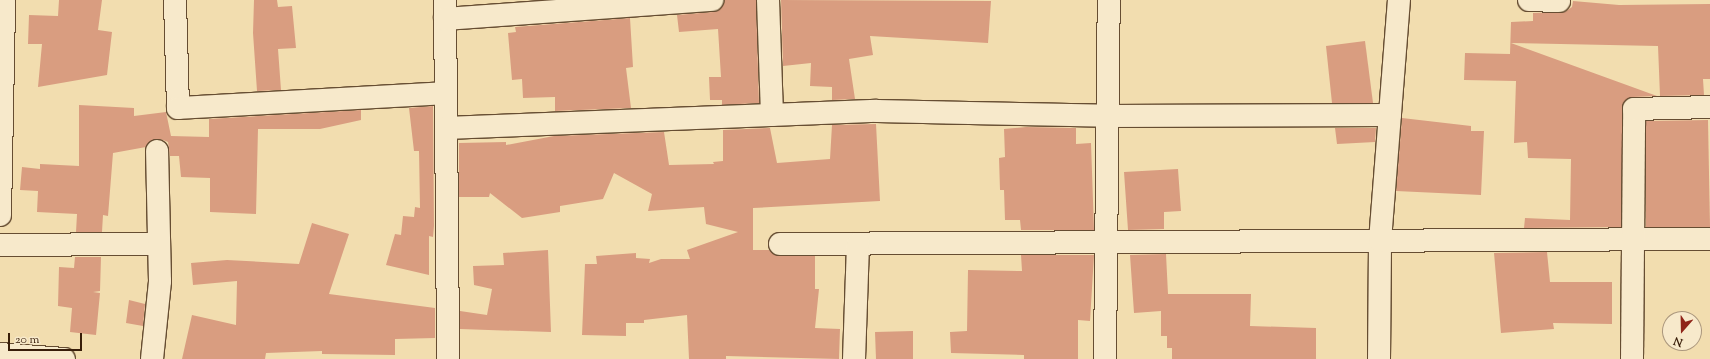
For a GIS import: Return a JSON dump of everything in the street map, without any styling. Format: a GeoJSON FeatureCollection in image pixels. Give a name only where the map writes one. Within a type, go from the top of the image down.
{"type":"FeatureCollection","features":[{"type":"Feature","properties":{"kind":"street"},"geometry":{"type":"LineString","coordinates":[[0,215],[4,0]]}},
{"type":"Feature","properties":{"kind":"street"},"geometry":{"type":"LineString","coordinates":[[175,0],[178,108],[446,93]]}},
{"type":"Feature","properties":{"kind":"street"},"geometry":{"type":"LineString","coordinates":[[448,359],[445,9],[712,0]]}},
{"type":"Feature","properties":{"kind":"street"},"geometry":{"type":"LineString","coordinates":[[768,0],[772,115]]}},
{"type":"Feature","properties":{"kind":"street"},"geometry":{"type":"LineString","coordinates":[[1105,359],[1109,0]]}},
{"type":"Feature","properties":{"kind":"street"},"geometry":{"type":"LineString","coordinates":[[1379,359],[1380,241],[1399,0]]}},
{"type":"Feature","properties":{"kind":"street"},"geometry":{"type":"LineString","coordinates":[[1529,0],[1559,1]]}},
{"type":"Feature","properties":{"kind":"street"},"geometry":{"type":"LineString","coordinates":[[1632,359],[1634,109],[1710,107]]}},
{"type":"Feature","properties":{"kind":"street"},"geometry":{"type":"LineString","coordinates":[[446,128],[877,111],[1108,116],[1390,115]]}},
{"type":"Feature","properties":{"kind":"street"},"geometry":{"type":"LineString","coordinates":[[152,359],[160,281],[157,151]]}},
{"type":"Feature","properties":{"kind":"street"},"geometry":{"type":"LineString","coordinates":[[780,244],[1710,239]]}},
{"type":"Feature","properties":{"kind":"street"},"geometry":{"type":"LineString","coordinates":[[0,245],[159,244]]}},
{"type":"Feature","properties":{"kind":"street"},"geometry":{"type":"LineString","coordinates":[[854,359],[858,244]]}},
{"type":"Feature","properties":{"kind":"street"},"geometry":{"type":"LineString","coordinates":[[0,354],[64,359]]}},
{"type":"Feature","properties":{"kind":"building"},"geometry":{"type":"Polygon","coordinates":[[[59,0],[102,0],[98,30],[112,32],[107,75],[38,87],[42,44],[28,44],[29,15],[58,16],[59,0]]]}},
{"type":"Feature","properties":{"kind":"building"},"geometry":{"type":"Polygon","coordinates":[[[254,0],[277,0],[278,7],[292,6],[296,48],[278,49],[281,90],[257,91],[253,33],[254,0]]]}},
{"type":"Feature","properties":{"kind":"building"},"geometry":{"type":"Polygon","coordinates":[[[724,0],[756,0],[759,103],[722,105],[722,100],[710,100],[709,77],[721,77],[718,29],[679,32],[677,15],[713,12],[719,10],[724,0]]]}},
{"type":"Feature","properties":{"kind":"building"},"geometry":{"type":"Polygon","coordinates":[[[781,0],[991,1],[988,43],[870,36],[873,55],[849,59],[855,99],[832,100],[832,87],[810,86],[811,63],[783,66],[781,0]]]}},
{"type":"Feature","properties":{"kind":"building"},"geometry":{"type":"Polygon","coordinates":[[[1573,1],[1619,5],[1710,4],[1710,79],[1703,79],[1704,95],[1660,96],[1658,46],[1511,43],[1657,96],[1633,97],[1623,103],[1621,227],[1524,228],[1525,218],[1570,220],[1571,159],[1528,158],[1527,142],[1514,143],[1516,81],[1464,80],[1465,53],[1510,54],[1511,22],[1533,21],[1533,13],[1565,12],[1572,7],[1573,1]]]}},
{"type":"Feature","properties":{"kind":"building"},"geometry":{"type":"Polygon","coordinates":[[[630,18],[633,67],[626,68],[631,108],[555,111],[555,97],[523,98],[522,79],[512,80],[508,33],[516,32],[515,27],[630,18]]]}},
{"type":"Feature","properties":{"kind":"building"},"geometry":{"type":"Polygon","coordinates":[[[1365,41],[1373,103],[1332,103],[1326,46],[1365,41]]]}},
{"type":"Feature","properties":{"kind":"building"},"geometry":{"type":"Polygon","coordinates":[[[79,105],[134,108],[134,116],[166,112],[171,136],[209,137],[209,119],[361,110],[361,120],[320,129],[258,129],[256,214],[210,212],[210,178],[181,177],[179,156],[170,156],[168,142],[156,139],[146,147],[113,153],[108,216],[103,215],[102,232],[76,232],[77,214],[37,212],[38,191],[20,190],[22,167],[40,169],[40,164],[79,166],[79,105]]]}},
{"type":"Feature","properties":{"kind":"building"},"geometry":{"type":"Polygon","coordinates":[[[433,106],[434,226],[433,237],[429,236],[429,275],[386,265],[395,234],[401,235],[403,216],[414,217],[415,207],[420,208],[419,151],[414,151],[409,108],[433,106]]]}},
{"type":"Feature","properties":{"kind":"building"},"geometry":{"type":"Polygon","coordinates":[[[1402,118],[1471,126],[1471,131],[1484,131],[1481,195],[1396,191],[1402,118]]]}},
{"type":"Feature","properties":{"kind":"building"},"geometry":{"type":"Polygon","coordinates":[[[1708,120],[1710,227],[1646,227],[1646,121],[1708,120]]]}},
{"type":"Feature","properties":{"kind":"building"},"geometry":{"type":"Polygon","coordinates":[[[876,124],[880,201],[753,208],[753,250],[769,250],[780,256],[815,256],[815,289],[819,289],[815,328],[840,329],[839,359],[726,356],[726,359],[689,359],[687,315],[644,320],[644,323],[626,323],[626,336],[582,335],[585,264],[597,264],[596,256],[636,253],[636,258],[650,259],[649,263],[661,259],[690,259],[687,250],[738,232],[706,224],[704,207],[648,211],[652,194],[614,173],[603,199],[560,206],[560,212],[522,218],[490,193],[489,197],[459,197],[459,143],[506,142],[506,145],[554,136],[664,132],[669,165],[714,164],[713,162],[723,161],[723,130],[770,128],[777,163],[830,159],[832,125],[876,124]]]}},
{"type":"Feature","properties":{"kind":"building"},"geometry":{"type":"Polygon","coordinates":[[[1026,127],[1076,128],[1076,144],[1091,143],[1094,230],[1021,230],[1020,220],[1005,220],[1004,190],[1000,190],[999,158],[1005,157],[1004,129],[1026,127]]]}},
{"type":"Feature","properties":{"kind":"building"},"geometry":{"type":"Polygon","coordinates":[[[1335,128],[1376,128],[1375,142],[1337,144],[1335,128]]]}},
{"type":"Feature","properties":{"kind":"building"},"geometry":{"type":"Polygon","coordinates":[[[1178,169],[1181,211],[1164,212],[1164,229],[1128,230],[1124,172],[1178,169]]]}},
{"type":"Feature","properties":{"kind":"building"},"geometry":{"type":"Polygon","coordinates":[[[312,223],[349,234],[329,294],[435,308],[435,338],[395,339],[395,355],[322,354],[322,351],[266,353],[265,359],[182,359],[192,315],[236,325],[237,281],[193,285],[191,263],[227,260],[299,264],[312,223]]]}},
{"type":"Feature","properties":{"kind":"building"},"geometry":{"type":"Polygon","coordinates":[[[548,250],[551,332],[460,329],[460,311],[487,315],[492,289],[474,285],[473,266],[504,265],[503,253],[548,250]]]}},
{"type":"Feature","properties":{"kind":"building"},"geometry":{"type":"Polygon","coordinates":[[[1547,252],[1550,282],[1612,282],[1612,324],[1553,323],[1554,329],[1501,333],[1494,253],[1547,252]]]}},
{"type":"Feature","properties":{"kind":"building"},"geometry":{"type":"Polygon","coordinates":[[[1166,254],[1168,294],[1251,294],[1250,326],[1316,328],[1316,359],[1172,359],[1172,348],[1167,348],[1167,336],[1161,336],[1161,311],[1134,313],[1130,255],[1166,254]]]}},
{"type":"Feature","properties":{"kind":"building"},"geometry":{"type":"Polygon","coordinates":[[[1021,255],[1094,255],[1090,321],[1078,320],[1078,359],[1024,359],[1024,355],[951,353],[950,332],[967,331],[968,270],[1022,271],[1021,255]]]}},
{"type":"Feature","properties":{"kind":"building"},"geometry":{"type":"Polygon","coordinates":[[[75,257],[101,257],[100,291],[93,292],[100,293],[96,335],[70,332],[72,308],[58,306],[59,267],[74,268],[75,257]]]}},
{"type":"Feature","properties":{"kind":"building"},"geometry":{"type":"Polygon","coordinates":[[[129,300],[145,304],[143,326],[126,323],[129,300]]]}},
{"type":"Feature","properties":{"kind":"building"},"geometry":{"type":"Polygon","coordinates":[[[913,331],[913,359],[876,359],[875,332],[913,331]]]}}]}
